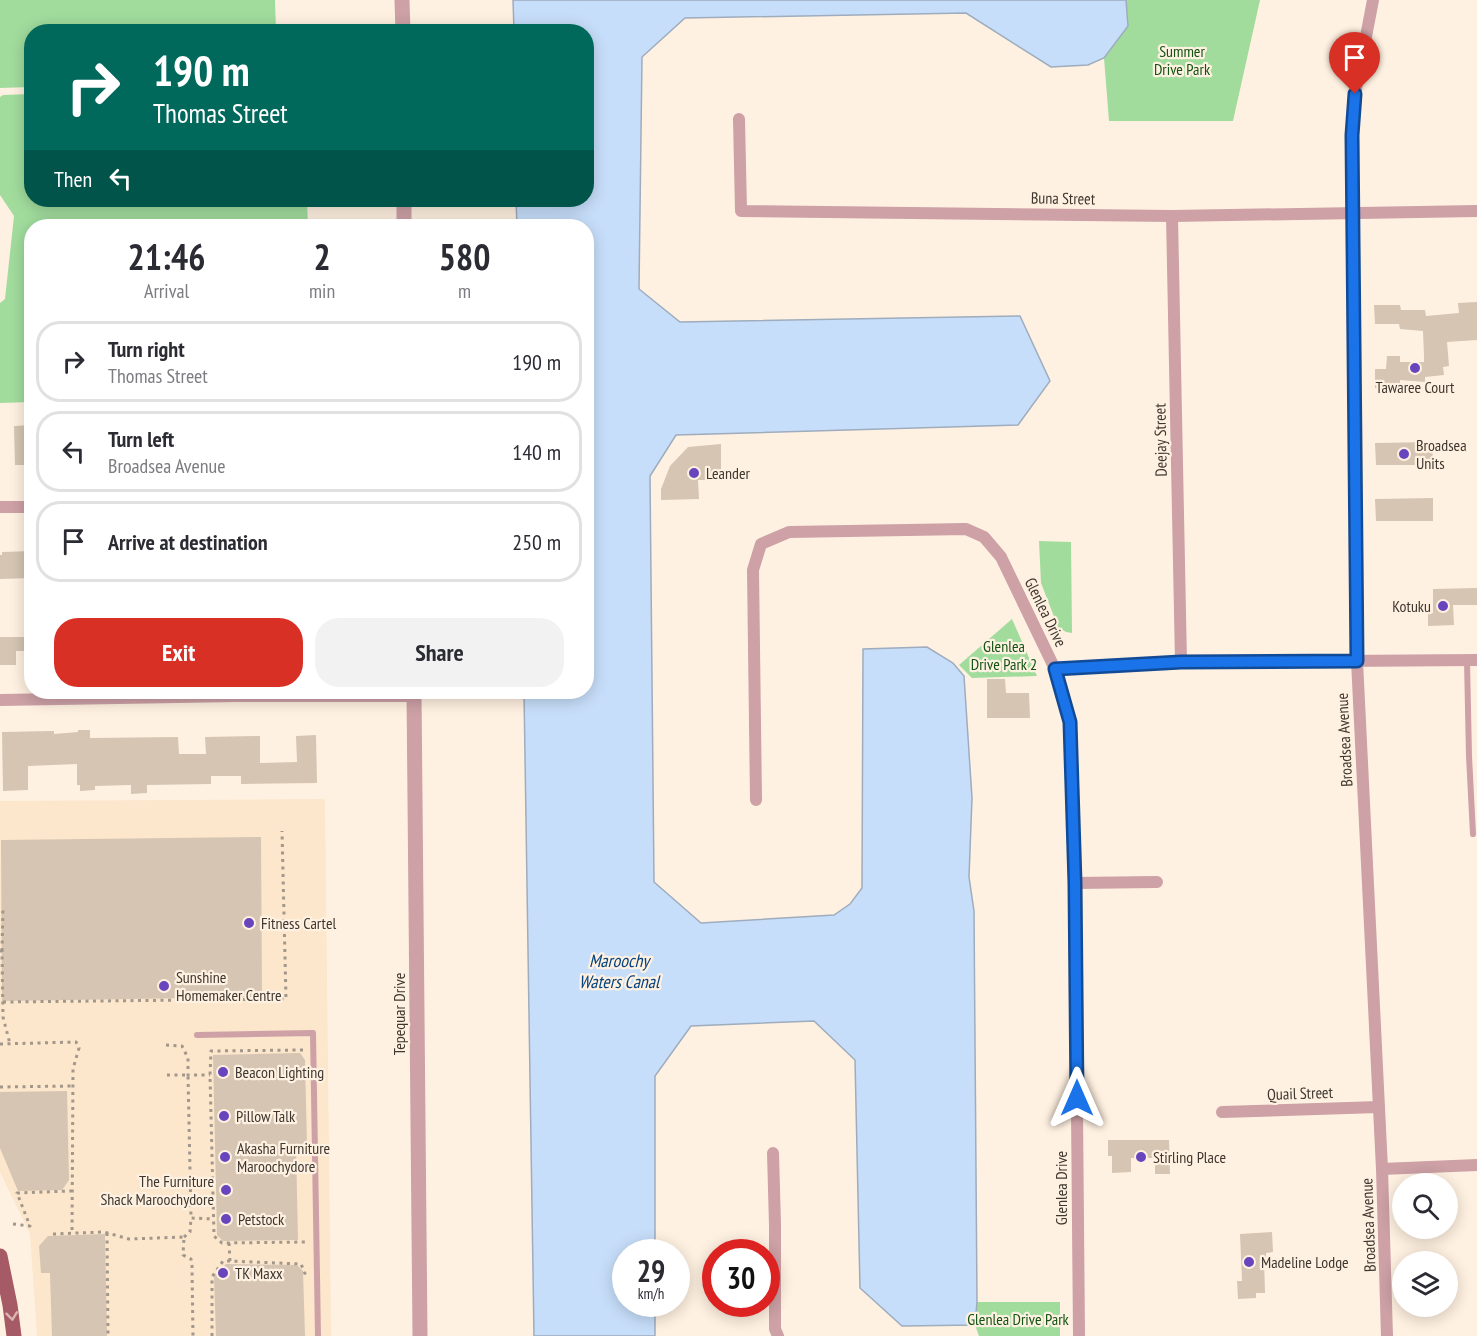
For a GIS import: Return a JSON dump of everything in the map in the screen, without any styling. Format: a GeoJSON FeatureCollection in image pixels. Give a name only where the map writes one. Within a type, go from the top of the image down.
{"type":"FeatureCollection","features":[{"type":"Feature","properties":{"kind":"main road"},"geometry":{"type":"LineString","coordinates":[[0,1256],[14,1336]]}},
{"type":"Feature","properties":{"kind":"street"},"geometry":{"type":"LineString","coordinates":[[402,0],[403,24]]}},
{"type":"Feature","properties":{"kind":"street","name":"Broadsea Avenue"},"geometry":{"type":"LineString","coordinates":[[1373,0],[1355,94],[1352,135],[1357,661],[1382,1169],[1387,1336]]}},
{"type":"Feature","properties":{"kind":"street","name":"Buna Street"},"geometry":{"type":"LineString","coordinates":[[739,119],[741,211],[1172,216],[1477,210]]}},
{"type":"Feature","properties":{"kind":"street","name":"Deejay Street"},"geometry":{"type":"LineString","coordinates":[[1172,216],[1181,662]]}},
{"type":"Feature","properties":{"kind":"street"},"geometry":{"type":"LineString","coordinates":[[0,507],[24,507]]}},
{"type":"Feature","properties":{"kind":"street","name":"Glenlea Drive"},"geometry":{"type":"LineString","coordinates":[[756,800],[753,570],[761,544],[789,532],[966,529],[984,537],[1001,557],[1055,669],[1070,722],[1075,883],[1079,1336]]}},
{"type":"Feature","properties":{"kind":"street"},"geometry":{"type":"LineString","coordinates":[[1055,669],[1181,662],[1472,660]]}},
{"type":"Feature","properties":{"kind":"street"},"geometry":{"type":"LineString","coordinates":[[0,700],[39,699]]}},
{"type":"Feature","properties":{"kind":"street","name":"Tepequar Drive"},"geometry":{"type":"LineString","coordinates":[[414,699],[420,1336]]}},
{"type":"Feature","properties":{"kind":"street"},"geometry":{"type":"LineString","coordinates":[[1075,883],[1157,882]]}},
{"type":"Feature","properties":{"kind":"street","name":"Quail Street"},"geometry":{"type":"LineString","coordinates":[[1222,1112],[1379,1107]]}},
{"type":"Feature","properties":{"kind":"street"},"geometry":{"type":"LineString","coordinates":[[773,1153],[775,1329],[778,1336]]}},
{"type":"Feature","properties":{"kind":"street"},"geometry":{"type":"LineString","coordinates":[[1382,1169],[1477,1165]]}},
{"type":"Feature","properties":{"kind":"lane"},"geometry":{"type":"LineString","coordinates":[[1472,660],[1469,756],[1473,834]]}},
{"type":"Feature","properties":{"kind":"lane"},"geometry":{"type":"LineString","coordinates":[[197,1035],[313,1033],[318,1336]]}},
{"type":"Feature","properties":{"kind":"path"},"geometry":{"type":"LineString","coordinates":[[3,1002],[286,999],[282,831]]}},
{"type":"Feature","properties":{"kind":"path"},"geometry":{"type":"LineString","coordinates":[[3,907],[1,951],[3,1017],[10,1044]]}},
{"type":"Feature","properties":{"kind":"path"},"geometry":{"type":"LineString","coordinates":[[0,1044],[76,1042],[79,1048],[73,1069],[72,1086],[72,1233]]}},
{"type":"Feature","properties":{"kind":"path"},"geometry":{"type":"LineString","coordinates":[[53,1234],[107,1233],[129,1239],[184,1237],[190,1232],[188,1058],[182,1046],[166,1045]]}},
{"type":"Feature","properties":{"kind":"path"},"geometry":{"type":"LineString","coordinates":[[314,1059],[303,1050],[211,1051],[210,1075],[214,1236],[222,1243],[317,1242]]}},
{"type":"Feature","properties":{"kind":"path"},"geometry":{"type":"LineString","coordinates":[[167,1075],[210,1075]]}},
{"type":"Feature","properties":{"kind":"path"},"geometry":{"type":"LineString","coordinates":[[0,1087],[72,1086]]}},
{"type":"Feature","properties":{"kind":"path"},"geometry":{"type":"LineString","coordinates":[[13,1224],[30,1226],[17,1192],[71,1191]]}},
{"type":"Feature","properties":{"kind":"path"},"geometry":{"type":"LineString","coordinates":[[191,1218],[213,1219]]}},
{"type":"Feature","properties":{"kind":"path"},"geometry":{"type":"LineString","coordinates":[[107,1233],[108,1336]]}},
{"type":"Feature","properties":{"kind":"path"},"geometry":{"type":"LineString","coordinates":[[184,1237],[183,1255],[191,1259],[192,1266],[193,1336]]}},
{"type":"Feature","properties":{"kind":"path"},"geometry":{"type":"LineString","coordinates":[[229,1243],[230,1261]]}},
{"type":"Feature","properties":{"kind":"path"},"geometry":{"type":"LineString","coordinates":[[213,1336],[212,1277],[223,1262],[301,1264],[306,1277],[317,1281]]}},
{"type":"Feature","properties":{"kind":"shaded area","name":"Sunshine Homemaker Centre"},"geometry":{"type":"Polygon","coordinates":[[[325,799],[331,1336],[37,1336],[30,1234],[0,1172],[0,801],[325,799]]]}},
{"type":"Feature","properties":{"kind":"green space"},"geometry":{"type":"Polygon","coordinates":[[[0,0],[275,0],[276,24],[24,24],[24,87],[0,88],[0,0]]]}},
{"type":"Feature","properties":{"kind":"green space","name":"Summer Drive Park"},"geometry":{"type":"Polygon","coordinates":[[[1126,0],[1260,0],[1233,121],[1109,121],[1104,58],[1128,26],[1126,0]]]}},
{"type":"Feature","properties":{"kind":"green space"},"geometry":{"type":"Polygon","coordinates":[[[24,94],[24,207],[307,207],[308,219],[24,219],[24,402],[0,403],[0,303],[5,299],[14,216],[0,195],[0,97],[24,94]]]}},
{"type":"Feature","properties":{"kind":"green space"},"geometry":{"type":"Polygon","coordinates":[[[1039,541],[1071,542],[1072,633],[1058,627],[1041,583],[1039,541]]]}},
{"type":"Feature","properties":{"kind":"green space","name":"Glenlea Drive Park 2"},"geometry":{"type":"Polygon","coordinates":[[[1012,619],[1037,676],[972,678],[959,665],[1012,619]]]}},
{"type":"Feature","properties":{"kind":"green space","name":"Glenlea Drive Park"},"geometry":{"type":"Polygon","coordinates":[[[977,1302],[1060,1302],[1060,1336],[979,1336],[975,1325],[977,1302]]]}},
{"type":"Feature","properties":{"kind":"water","name":"Maroochy Waters Canal"},"geometry":{"type":"Polygon","coordinates":[[[513,0],[1126,0],[1128,26],[1104,58],[1088,65],[1051,67],[966,13],[685,18],[642,57],[639,289],[680,322],[1020,316],[1050,381],[1018,425],[676,435],[650,476],[654,882],[701,923],[834,915],[850,904],[862,888],[863,649],[927,647],[953,663],[964,676],[972,798],[969,877],[974,911],[977,1302],[975,1325],[902,1326],[860,1288],[855,1060],[814,1021],[691,1026],[655,1076],[655,1239],[612,1239],[612,1317],[655,1317],[655,1336],[534,1336],[524,699],[594,699],[594,219],[517,219],[516,207],[594,207],[594,24],[514,24],[513,0]]]}},
{"type":"Feature","properties":{"kind":"building"},"geometry":{"type":"Polygon","coordinates":[[[1477,302],[1477,340],[1447,342],[1449,366],[1443,367],[1444,375],[1425,377],[1425,382],[1400,380],[1400,388],[1375,388],[1375,369],[1386,369],[1387,356],[1400,356],[1400,362],[1424,362],[1424,356],[1423,331],[1400,329],[1399,324],[1375,324],[1374,305],[1400,305],[1401,310],[1425,310],[1426,316],[1459,313],[1458,303],[1477,302]]]}},
{"type":"Feature","properties":{"kind":"building"},"geometry":{"type":"Polygon","coordinates":[[[24,425],[24,465],[15,465],[14,426],[24,425]]]}},
{"type":"Feature","properties":{"kind":"building","name":"Broadsea Units"},"geometry":{"type":"Polygon","coordinates":[[[1432,442],[1433,465],[1376,465],[1375,443],[1432,442]]]}},
{"type":"Feature","properties":{"kind":"building","name":"Leander"},"geometry":{"type":"Polygon","coordinates":[[[721,444],[721,480],[698,480],[699,499],[661,500],[661,489],[670,466],[688,447],[721,444]]]}},
{"type":"Feature","properties":{"kind":"building","name":"Broadsea Units"},"geometry":{"type":"Polygon","coordinates":[[[1433,498],[1433,521],[1376,521],[1375,499],[1433,498]]]}},
{"type":"Feature","properties":{"kind":"building"},"geometry":{"type":"Polygon","coordinates":[[[24,551],[24,578],[0,579],[2,552],[24,551]]]}},
{"type":"Feature","properties":{"kind":"building","name":"Kotuku"},"geometry":{"type":"Polygon","coordinates":[[[1477,588],[1477,605],[1453,605],[1454,625],[1428,626],[1428,612],[1433,613],[1433,589],[1477,588]]]}},
{"type":"Feature","properties":{"kind":"building"},"geometry":{"type":"Polygon","coordinates":[[[0,637],[24,637],[24,651],[16,651],[16,665],[0,665],[0,637]]]}},
{"type":"Feature","properties":{"kind":"building"},"geometry":{"type":"Polygon","coordinates":[[[987,679],[1005,679],[1006,693],[1029,693],[1030,718],[987,718],[987,679]]]}},
{"type":"Feature","properties":{"kind":"building"},"geometry":{"type":"Polygon","coordinates":[[[78,730],[90,730],[90,738],[178,737],[179,754],[206,754],[205,737],[260,736],[260,763],[297,762],[296,736],[316,735],[317,783],[241,784],[241,776],[211,776],[211,784],[147,785],[147,793],[131,794],[131,785],[95,786],[95,790],[80,791],[80,785],[77,785],[77,764],[28,766],[28,790],[3,791],[2,732],[54,731],[54,734],[78,732],[78,730]]]}},
{"type":"Feature","properties":{"kind":"building"},"geometry":{"type":"Polygon","coordinates":[[[261,837],[262,997],[2,1001],[1,840],[261,837]]]}},
{"type":"Feature","properties":{"kind":"building"},"geometry":{"type":"Polygon","coordinates":[[[300,1053],[305,1060],[307,1147],[296,1147],[298,1240],[223,1241],[217,1235],[213,1055],[300,1053]]]}},
{"type":"Feature","properties":{"kind":"building"},"geometry":{"type":"Polygon","coordinates":[[[67,1091],[69,1180],[62,1190],[18,1191],[0,1148],[0,1092],[67,1091]]]}},
{"type":"Feature","properties":{"kind":"building","name":"Stirling Place"},"geometry":{"type":"Polygon","coordinates":[[[1108,1140],[1169,1140],[1170,1174],[1155,1174],[1155,1158],[1131,1158],[1131,1172],[1112,1173],[1112,1156],[1108,1156],[1108,1140]]]}},
{"type":"Feature","properties":{"kind":"building","name":"Madeline Lodge"},"geometry":{"type":"Polygon","coordinates":[[[1272,1232],[1273,1252],[1266,1253],[1264,1257],[1265,1293],[1256,1293],[1256,1298],[1238,1299],[1237,1281],[1242,1281],[1240,1234],[1272,1232]]]}},
{"type":"Feature","properties":{"kind":"building"},"geometry":{"type":"Polygon","coordinates":[[[105,1234],[107,1336],[52,1336],[50,1273],[41,1273],[39,1246],[48,1236],[105,1234]]]}},
{"type":"Feature","properties":{"kind":"building"},"geometry":{"type":"Polygon","coordinates":[[[226,1264],[297,1265],[303,1271],[305,1336],[216,1336],[214,1276],[226,1264]]]}},
{"type":"Feature","properties":{"kind":"place","name":"Tawaree Court"},"geometry":{"type":"Point","coordinates":[1415,368]}},
{"type":"Feature","properties":{"kind":"place","name":"Broadsea Units"},"geometry":{"type":"Point","coordinates":[1404,454]}},
{"type":"Feature","properties":{"kind":"place","name":"Leander"},"geometry":{"type":"Point","coordinates":[694,473]}},
{"type":"Feature","properties":{"kind":"place","name":"Kotuku"},"geometry":{"type":"Point","coordinates":[1443,606]}},
{"type":"Feature","properties":{"kind":"place","name":"Fitness Cartel"},"geometry":{"type":"Point","coordinates":[249,923]}},
{"type":"Feature","properties":{"kind":"place","name":"Sunshine Homemaker Centre"},"geometry":{"type":"Point","coordinates":[164,986]}},
{"type":"Feature","properties":{"kind":"place","name":"Beacon Lighting"},"geometry":{"type":"Point","coordinates":[223,1072]}},
{"type":"Feature","properties":{"kind":"place","name":"Pillow Talk"},"geometry":{"type":"Point","coordinates":[224,1116]}},
{"type":"Feature","properties":{"kind":"place","name":"Akasha Furniture Maroochydore"},"geometry":{"type":"Point","coordinates":[225,1157]}},
{"type":"Feature","properties":{"kind":"place","name":"Stirling Place"},"geometry":{"type":"Point","coordinates":[1141,1157]}},
{"type":"Feature","properties":{"kind":"place","name":"The Furniture Shack Maroochydore"},"geometry":{"type":"Point","coordinates":[226,1190]}},
{"type":"Feature","properties":{"kind":"place","name":"Petstock"},"geometry":{"type":"Point","coordinates":[226,1219]}},
{"type":"Feature","properties":{"kind":"place","name":"Madeline Lodge"},"geometry":{"type":"Point","coordinates":[1249,1262]}},
{"type":"Feature","properties":{"kind":"place","name":"TK Maxx"},"geometry":{"type":"Point","coordinates":[223,1273]}},
{"type":"Feature","properties":{"kind":"route"},"geometry":{"type":"LineString","coordinates":[[1077,1098],[1075,883],[1070,722],[1055,669],[1181,662],[1357,661],[1352,135],[1355,94]]}}]}
